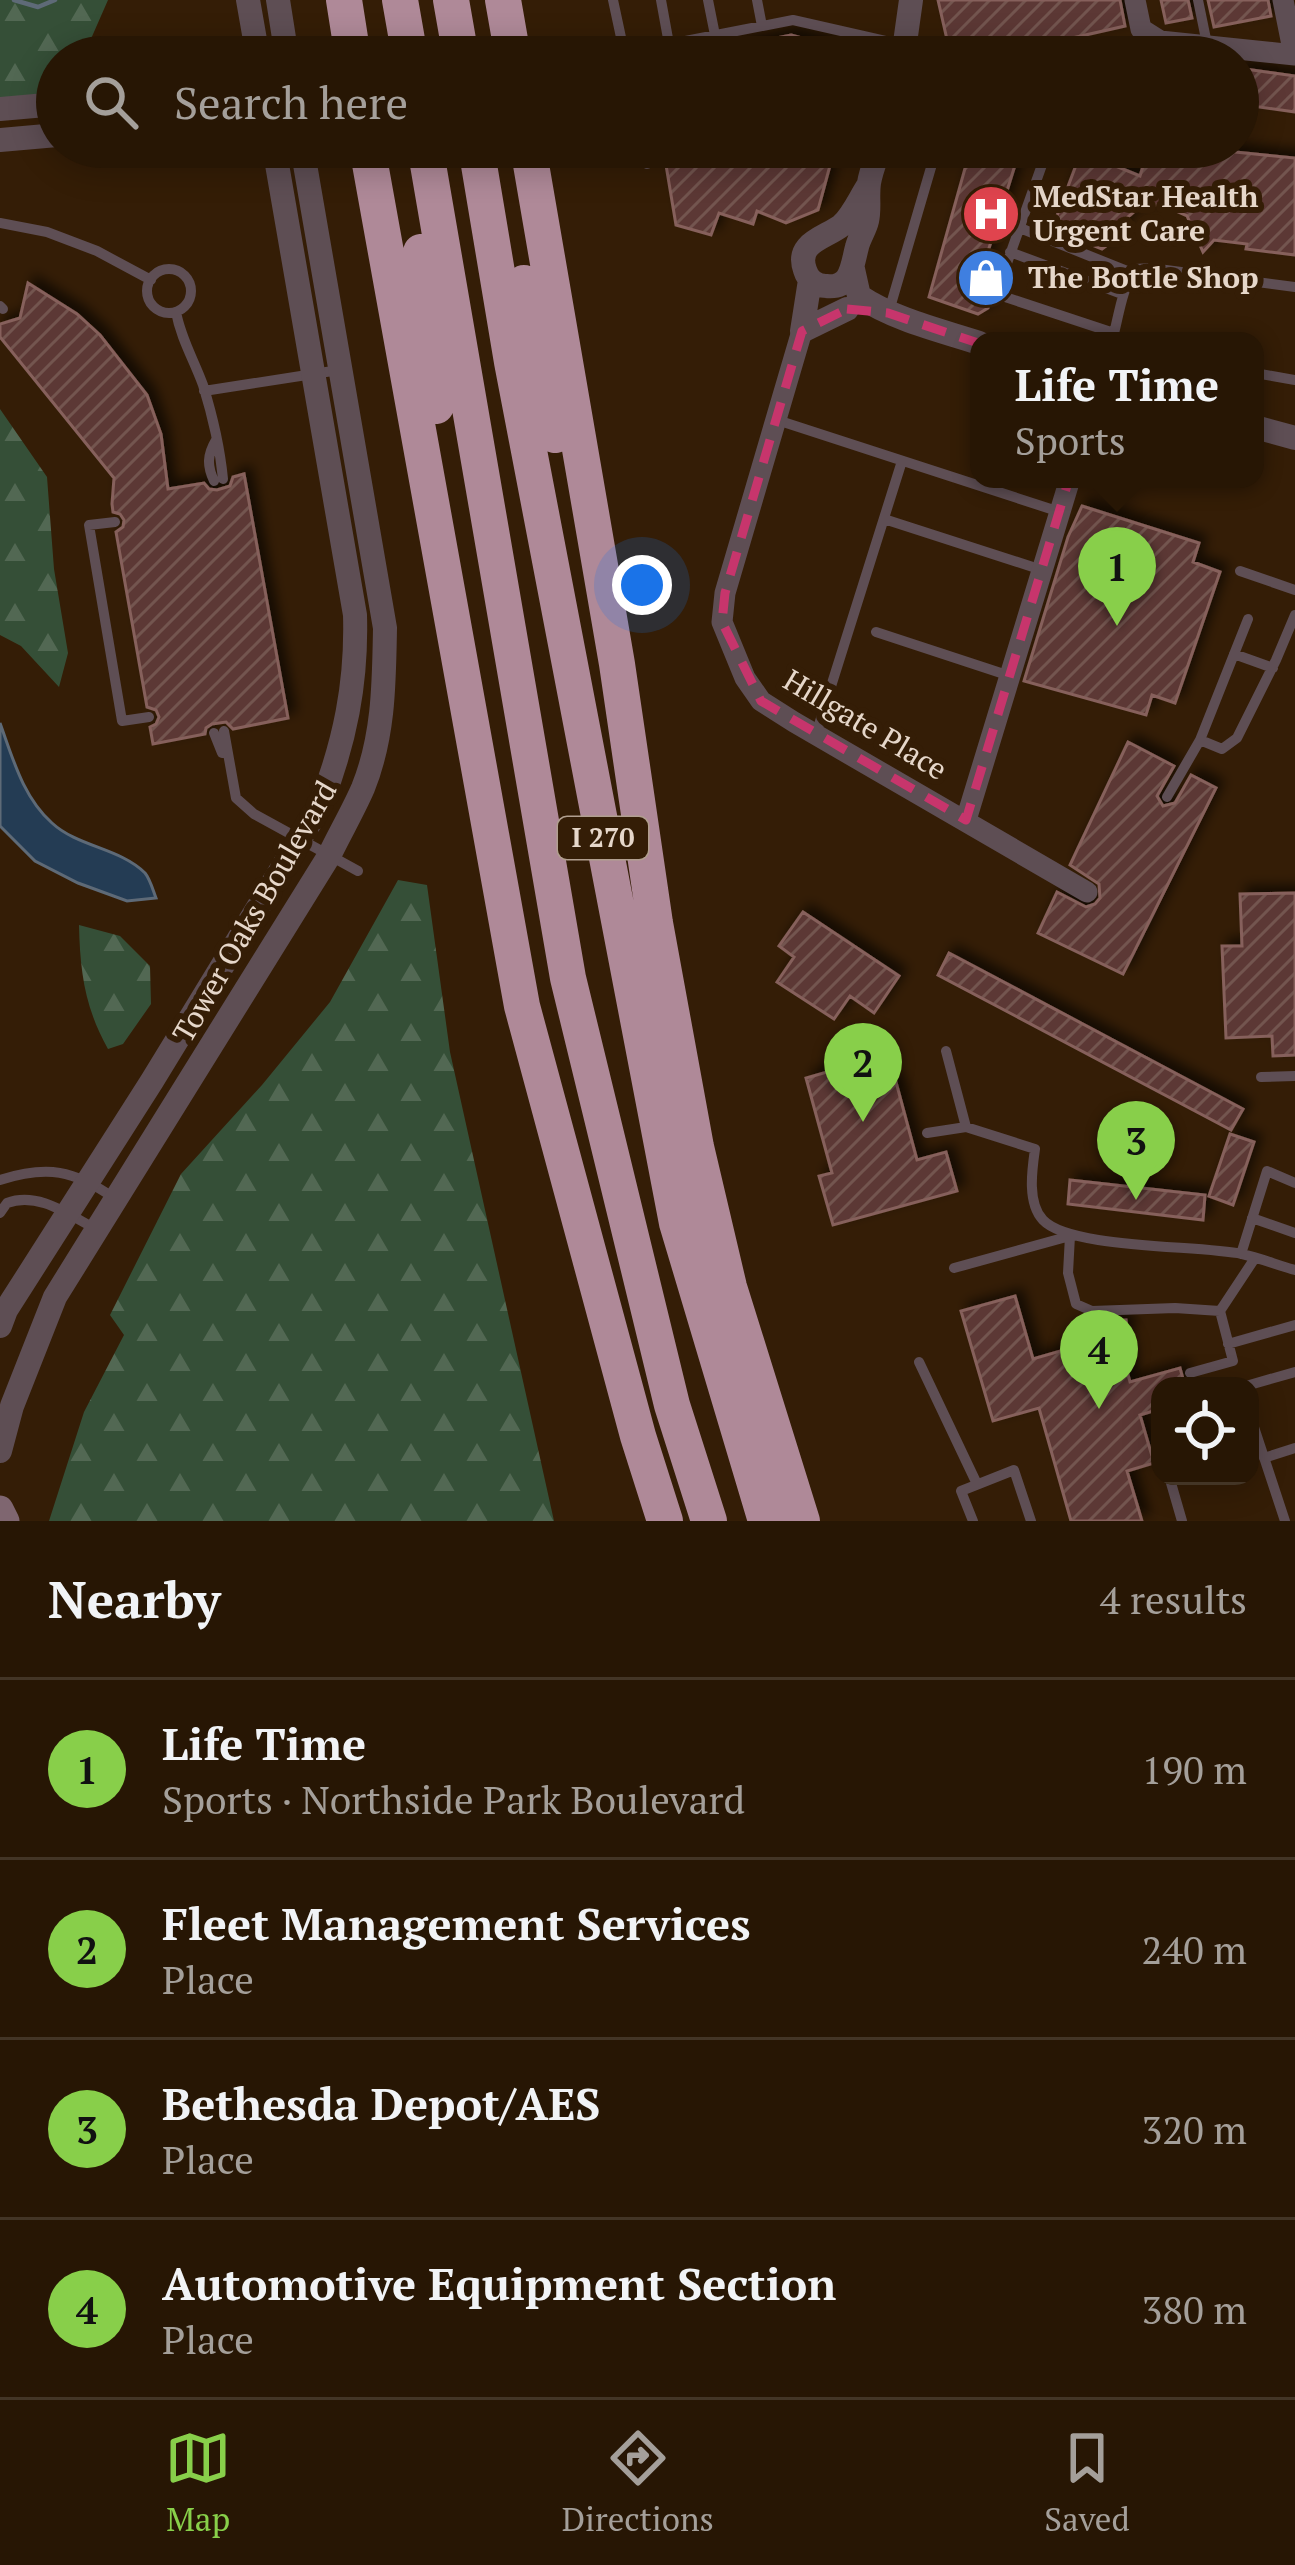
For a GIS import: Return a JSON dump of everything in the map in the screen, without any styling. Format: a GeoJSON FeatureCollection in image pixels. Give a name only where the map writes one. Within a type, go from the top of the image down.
{"type":"FeatureCollection","features":[{"type":"Feature","properties":{"kind":"highway"},"geometry":{"type":"LineString","coordinates":[[344,0],[350,36]]}},
{"type":"Feature","properties":{"kind":"highway"},"geometry":{"type":"LineString","coordinates":[[399,0],[403,36]]}},
{"type":"Feature","properties":{"kind":"highway"},"geometry":{"type":"LineString","coordinates":[[452,0],[458,36]]}},
{"type":"Feature","properties":{"kind":"highway"},"geometry":{"type":"LineString","coordinates":[[503,0],[509,36]]}},
{"type":"Feature","properties":{"kind":"highway"},"geometry":{"type":"LineString","coordinates":[[372,168],[522,1006],[665,1521]]}},
{"type":"Feature","properties":{"kind":"highway"},"geometry":{"type":"LineString","coordinates":[[414,168],[459,657]]}},
{"type":"Feature","properties":{"kind":"highway","name":"I 270"},"geometry":{"type":"LineString","coordinates":[[429,168],[568,978],[672,1405],[710,1521]]}},
{"type":"Feature","properties":{"kind":"highway","name":"I 270"},"geometry":{"type":"LineString","coordinates":[[480,168],[512,362],[677,1223],[766,1521]]}},
{"type":"Feature","properties":{"kind":"highway"},"geometry":{"type":"LineString","coordinates":[[503,168],[546,398],[580,547],[617,664]]}},
{"type":"Feature","properties":{"kind":"highway","name":"I 270"},"geometry":{"type":"LineString","coordinates":[[532,168],[696,1147],[728,1287],[802,1521]]}},
{"type":"Feature","properties":{"kind":"main road"},"geometry":{"type":"LineString","coordinates":[[0,1508],[6,1521]]}},
{"type":"Feature","properties":{"kind":"street"},"geometry":{"type":"LineString","coordinates":[[248,0],[254,36]]}},
{"type":"Feature","properties":{"kind":"street"},"geometry":{"type":"LineString","coordinates":[[278,0],[284,36]]}},
{"type":"Feature","properties":{"kind":"street"},"geometry":{"type":"LineString","coordinates":[[907,36],[911,0]]}},
{"type":"Feature","properties":{"kind":"street"},"geometry":{"type":"LineString","coordinates":[[1135,0],[1141,29],[1153,36]]}},
{"type":"Feature","properties":{"kind":"street"},"geometry":{"type":"LineString","coordinates":[[1259,51],[1295,55],[1283,0]]}},
{"type":"Feature","properties":{"kind":"street"},"geometry":{"type":"LineString","coordinates":[[0,109],[36,106]]}},
{"type":"Feature","properties":{"kind":"street"},"geometry":{"type":"LineString","coordinates":[[0,140],[36,136]]}},
{"type":"Feature","properties":{"kind":"street","name":"Tower Oaks Boulevard"},"geometry":{"type":"LineString","coordinates":[[0,1326],[320,806],[339,756],[353,687],[355,615],[278,168]]}},
{"type":"Feature","properties":{"kind":"street","name":"Tower Oaks Boulevard"},"geometry":{"type":"LineString","coordinates":[[0,1451],[12,1406],[55,1298],[329,856],[363,788],[376,746],[384,700],[385,628],[305,168]]}},
{"type":"Feature","properties":{"kind":"street"},"geometry":{"type":"LineString","coordinates":[[874,168],[845,222],[812,242],[804,255],[805,271],[847,309],[888,313]]}},
{"type":"Feature","properties":{"kind":"street"},"geometry":{"type":"LineString","coordinates":[[818,283],[842,283],[854,264],[867,223],[868,186]]}},
{"type":"Feature","properties":{"kind":"street"},"geometry":{"type":"LineString","coordinates":[[826,236],[848,244],[859,296],[888,313],[970,340]]}},
{"type":"Feature","properties":{"kind":"street"},"geometry":{"type":"LineString","coordinates":[[818,283],[802,331],[847,309]]}},
{"type":"Feature","properties":{"kind":"street","name":"Hillgate Place"},"geometry":{"type":"LineString","coordinates":[[802,331],[725,593],[722,622],[745,678],[761,701],[1087,892]]}},
{"type":"Feature","properties":{"kind":"street"},"geometry":{"type":"LineString","coordinates":[[1264,429],[1295,438]]}},
{"type":"Feature","properties":{"kind":"street"},"geometry":{"type":"LineString","coordinates":[[966,820],[1067,488]]}},
{"type":"Feature","properties":{"kind":"lane"},"geometry":{"type":"LineString","coordinates":[[613,0],[620,36]]}},
{"type":"Feature","properties":{"kind":"lane"},"geometry":{"type":"LineString","coordinates":[[661,0],[668,36]]}},
{"type":"Feature","properties":{"kind":"lane"},"geometry":{"type":"LineString","coordinates":[[708,0],[715,35]]}},
{"type":"Feature","properties":{"kind":"lane"},"geometry":{"type":"LineString","coordinates":[[757,0],[762,26]]}},
{"type":"Feature","properties":{"kind":"lane"},"geometry":{"type":"LineString","coordinates":[[1198,0],[1206,36]]}},
{"type":"Feature","properties":{"kind":"lane"},"geometry":{"type":"LineString","coordinates":[[710,36],[804,21],[854,36]]}},
{"type":"Feature","properties":{"kind":"lane"},"geometry":{"type":"LineString","coordinates":[[888,313],[931,168]]}},
{"type":"Feature","properties":{"kind":"lane"},"geometry":{"type":"LineString","coordinates":[[1040,168],[995,294],[1099,332]]}},
{"type":"Feature","properties":{"kind":"lane"},"geometry":{"type":"LineString","coordinates":[[0,223],[47,232],[97,251],[151,280]]}},
{"type":"Feature","properties":{"kind":"lane"},"geometry":{"type":"LineString","coordinates":[[1019,228],[1132,273]]}},
{"type":"Feature","properties":{"kind":"lane"},"geometry":{"type":"LineString","coordinates":[[1010,252],[1122,294]]}},
{"type":"Feature","properties":{"kind":"lane"},"geometry":{"type":"LineString","coordinates":[[1115,332],[1122,294],[1135,268],[1295,287]]}},
{"type":"Feature","properties":{"kind":"lane"},"geometry":{"type":"LineString","coordinates":[[165,270],[188,279],[191,287],[190,300],[176,313],[158,310],[147,292],[151,280],[165,270]]}},
{"type":"Feature","properties":{"kind":"lane"},"geometry":{"type":"LineString","coordinates":[[176,313],[181,338],[204,391],[216,440],[209,452],[209,470],[218,480]]}},
{"type":"Feature","properties":{"kind":"lane"},"geometry":{"type":"LineString","coordinates":[[204,391],[339,370]]}},
{"type":"Feature","properties":{"kind":"lane"},"geometry":{"type":"LineString","coordinates":[[1264,375],[1295,380]]}},
{"type":"Feature","properties":{"kind":"lane"},"geometry":{"type":"LineString","coordinates":[[776,420],[970,482]]}},
{"type":"Feature","properties":{"kind":"lane"},"geometry":{"type":"LineString","coordinates":[[816,734],[902,460]]}},
{"type":"Feature","properties":{"kind":"lane"},"geometry":{"type":"LineString","coordinates":[[987,488],[1060,512]]}},
{"type":"Feature","properties":{"kind":"lane"},"geometry":{"type":"LineString","coordinates":[[884,519],[1042,570]]}},
{"type":"Feature","properties":{"kind":"lane"},"geometry":{"type":"LineString","coordinates":[[115,522],[88,525],[118,699],[122,721],[149,717]]}},
{"type":"Feature","properties":{"kind":"lane"},"geometry":{"type":"LineString","coordinates":[[1240,571],[1295,590]]}},
{"type":"Feature","properties":{"kind":"lane"},"geometry":{"type":"LineString","coordinates":[[1200,740],[1222,749],[1238,738],[1295,615]]}},
{"type":"Feature","properties":{"kind":"lane"},"geometry":{"type":"LineString","coordinates":[[1167,797],[1200,740],[1248,620]]}},
{"type":"Feature","properties":{"kind":"lane"},"geometry":{"type":"LineString","coordinates":[[876,632],[1010,676]]}},
{"type":"Feature","properties":{"kind":"lane"},"geometry":{"type":"LineString","coordinates":[[1234,653],[1273,668]]}},
{"type":"Feature","properties":{"kind":"lane"},"geometry":{"type":"LineString","coordinates":[[219,732],[236,798],[254,814],[358,871]]}},
{"type":"Feature","properties":{"kind":"lane"},"geometry":{"type":"LineString","coordinates":[[946,1051],[966,1127]]}},
{"type":"Feature","properties":{"kind":"lane"},"geometry":{"type":"LineString","coordinates":[[1261,1077],[1295,1076]]}},
{"type":"Feature","properties":{"kind":"lane"},"geometry":{"type":"LineString","coordinates":[[927,1133],[966,1127],[1034,1149],[1033,1199],[1042,1220],[1070,1236]]}},
{"type":"Feature","properties":{"kind":"lane"},"geometry":{"type":"LineString","coordinates":[[1241,1254],[1267,1171],[1295,1183]]}},
{"type":"Feature","properties":{"kind":"lane"},"geometry":{"type":"LineString","coordinates":[[0,1180],[25,1172],[65,1173],[88,1180],[117,1200]]}},
{"type":"Feature","properties":{"kind":"lane"},"geometry":{"type":"LineString","coordinates":[[0,1213],[7,1203],[28,1198],[98,1230]]}},
{"type":"Feature","properties":{"kind":"lane"},"geometry":{"type":"LineString","coordinates":[[1252,1218],[1295,1233]]}},
{"type":"Feature","properties":{"kind":"lane"},"geometry":{"type":"LineString","coordinates":[[1070,1236],[1068,1273],[1076,1304],[1092,1311],[1220,1311]]}},
{"type":"Feature","properties":{"kind":"lane"},"geometry":{"type":"LineString","coordinates":[[954,1268],[1070,1236],[1241,1254],[1295,1270]]}},
{"type":"Feature","properties":{"kind":"lane"},"geometry":{"type":"LineString","coordinates":[[1239,1377],[1220,1311],[1255,1258]]}},
{"type":"Feature","properties":{"kind":"lane"},"geometry":{"type":"LineString","coordinates":[[1228,1344],[1295,1324]]}},
{"type":"Feature","properties":{"kind":"lane"},"geometry":{"type":"LineString","coordinates":[[1190,1373],[1233,1361]]}},
{"type":"Feature","properties":{"kind":"lane"},"geometry":{"type":"LineString","coordinates":[[919,1362],[977,1484]]}},
{"type":"Feature","properties":{"kind":"lane"},"geometry":{"type":"LineString","coordinates":[[1259,1382],[1295,1372]]}},
{"type":"Feature","properties":{"kind":"lane"},"geometry":{"type":"LineString","coordinates":[[1259,1443],[1285,1521]]}},
{"type":"Feature","properties":{"kind":"lane"},"geometry":{"type":"LineString","coordinates":[[1264,1458],[1295,1448]]}},
{"type":"Feature","properties":{"kind":"lane"},"geometry":{"type":"LineString","coordinates":[[973,1521],[961,1491],[1014,1470],[1031,1521]]}},
{"type":"Feature","properties":{"kind":"lane"},"geometry":{"type":"LineString","coordinates":[[1172,1485],[1182,1521]]}},
{"type":"Feature","properties":{"kind":"highlighted area"},"geometry":{"type":"Polygon","coordinates":[[[847,309],[888,313],[1098,383],[966,820],[761,701],[722,622],[725,593],[802,331],[847,309]]]}},
{"type":"Feature","properties":{"kind":"green space"},"geometry":{"type":"Polygon","coordinates":[[[0,0],[108,0],[92,36],[36,36],[36,106],[0,109],[0,0]]]}},
{"type":"Feature","properties":{"kind":"green space"},"geometry":{"type":"Polygon","coordinates":[[[0,409],[47,477],[54,569],[68,653],[59,687],[21,646],[0,635],[0,409]]]}},
{"type":"Feature","properties":{"kind":"green space"},"geometry":{"type":"Polygon","coordinates":[[[398,880],[427,885],[450,1052],[554,1521],[49,1521],[84,1412],[124,1335],[110,1315],[181,1174],[330,1002],[398,880]]]}},
{"type":"Feature","properties":{"kind":"green space"},"geometry":{"type":"Polygon","coordinates":[[[79,925],[120,936],[150,966],[151,1004],[123,1044],[108,1049],[85,989],[79,925]]]}},
{"type":"Feature","properties":{"kind":"water"},"geometry":{"type":"Polygon","coordinates":[[[0,723],[20,777],[42,813],[62,831],[135,865],[147,875],[156,898],[127,901],[78,883],[35,861],[0,826],[0,723]]]}},
{"type":"Feature","properties":{"kind":"building"},"geometry":{"type":"Polygon","coordinates":[[[938,0],[1120,0],[1125,26],[1081,36],[946,36],[938,0]]]}},
{"type":"Feature","properties":{"kind":"building"},"geometry":{"type":"Polygon","coordinates":[[[1161,0],[1188,0],[1192,18],[1166,23],[1161,0]]]}},
{"type":"Feature","properties":{"kind":"building"},"geometry":{"type":"Polygon","coordinates":[[[1208,0],[1268,0],[1271,16],[1214,27],[1208,0]]]}},
{"type":"Feature","properties":{"kind":"building"},"geometry":{"type":"Polygon","coordinates":[[[1259,71],[1295,76],[1295,112],[1259,107],[1259,71]]]}},
{"type":"Feature","properties":{"kind":"building"},"geometry":{"type":"Polygon","coordinates":[[[1259,154],[1295,158],[1295,255],[1214,240],[1203,252],[1187,216],[1160,204],[1136,210],[1122,222],[1118,237],[1102,249],[1052,229],[1075,168],[1120,168],[1140,176],[1142,168],[1259,168],[1259,154]]]}},
{"type":"Feature","properties":{"kind":"building"},"geometry":{"type":"Polygon","coordinates":[[[666,168],[829,168],[818,210],[786,223],[757,211],[753,224],[719,213],[711,235],[676,225],[666,168]]]}},
{"type":"Feature","properties":{"kind":"building"},"geometry":{"type":"Polygon","coordinates":[[[965,168],[1014,168],[984,264],[995,268],[987,292],[988,308],[978,314],[929,297],[965,168]]]}},
{"type":"Feature","properties":{"kind":"building"},"geometry":{"type":"Polygon","coordinates":[[[28,283],[100,335],[147,395],[161,434],[168,489],[204,483],[217,490],[244,474],[288,718],[233,729],[226,722],[212,724],[205,734],[153,744],[150,727],[159,717],[147,707],[116,532],[124,520],[113,512],[114,478],[0,337],[0,324],[20,318],[28,283]]]}},
{"type":"Feature","properties":{"kind":"building"},"geometry":{"type":"Polygon","coordinates":[[[1082,506],[1199,543],[1193,562],[1220,572],[1175,703],[1152,695],[1146,715],[1024,681],[1082,506]]]}},
{"type":"Feature","properties":{"kind":"building"},"geometry":{"type":"Polygon","coordinates":[[[1128,742],[1174,766],[1157,796],[1163,806],[1175,803],[1191,775],[1216,788],[1123,974],[1038,933],[1057,892],[1086,907],[1100,898],[1099,884],[1070,865],[1128,742]]]}},
{"type":"Feature","properties":{"kind":"building"},"geometry":{"type":"Polygon","coordinates":[[[1295,893],[1295,1055],[1273,1056],[1272,1036],[1226,1038],[1222,946],[1242,946],[1240,894],[1295,893]]]}},
{"type":"Feature","properties":{"kind":"building"},"geometry":{"type":"Polygon","coordinates":[[[803,912],[899,976],[874,1013],[850,996],[834,1019],[777,982],[794,957],[779,946],[803,912]]]}},
{"type":"Feature","properties":{"kind":"building"},"geometry":{"type":"Polygon","coordinates":[[[949,953],[1243,1109],[1231,1130],[938,975],[949,953]]]}},
{"type":"Feature","properties":{"kind":"building"},"geometry":{"type":"Polygon","coordinates":[[[855,1064],[862,1092],[896,1082],[917,1160],[946,1152],[957,1191],[833,1225],[819,1176],[832,1173],[806,1078],[855,1064]]]}},
{"type":"Feature","properties":{"kind":"building"},"geometry":{"type":"Polygon","coordinates":[[[1230,1134],[1254,1142],[1233,1205],[1209,1196],[1230,1134]]]}},
{"type":"Feature","properties":{"kind":"building"},"geometry":{"type":"Polygon","coordinates":[[[1070,1180],[1205,1195],[1203,1220],[1068,1204],[1070,1180]]]}},
{"type":"Feature","properties":{"kind":"building"},"geometry":{"type":"Polygon","coordinates":[[[1015,1296],[1033,1359],[1099,1340],[1096,1321],[1126,1320],[1128,1333],[1117,1335],[1130,1382],[1180,1368],[1182,1377],[1151,1377],[1151,1412],[1140,1415],[1151,1464],[1127,1471],[1142,1521],[1071,1521],[1039,1408],[993,1421],[961,1311],[1015,1296]]]}},
{"type":"Feature","properties":{"kind":"waterway"},"geometry":{"type":"LineString","coordinates":[[14,0],[38,7],[55,0]]}},
{"type":"Feature","properties":{"kind":"place","name":"MedStar Health Urgent Care"},"geometry":{"type":"Point","coordinates":[991,214]}},
{"type":"Feature","properties":{"kind":"place","name":"The Bottle Shop"},"geometry":{"type":"Point","coordinates":[986,278]}},
{"type":"Feature","properties":{"kind":"place","name":"Life Time"},"geometry":{"type":"Point","coordinates":[1117,626]}},
{"type":"Feature","properties":{"kind":"place","name":"Fleet Management Services"},"geometry":{"type":"Point","coordinates":[863,1122]}},
{"type":"Feature","properties":{"kind":"place","name":"Bethesda Depot/AES"},"geometry":{"type":"Point","coordinates":[1136,1200]}},
{"type":"Feature","properties":{"kind":"place","name":"Automotive Equipment Section"},"geometry":{"type":"Point","coordinates":[1099,1409]}}]}
